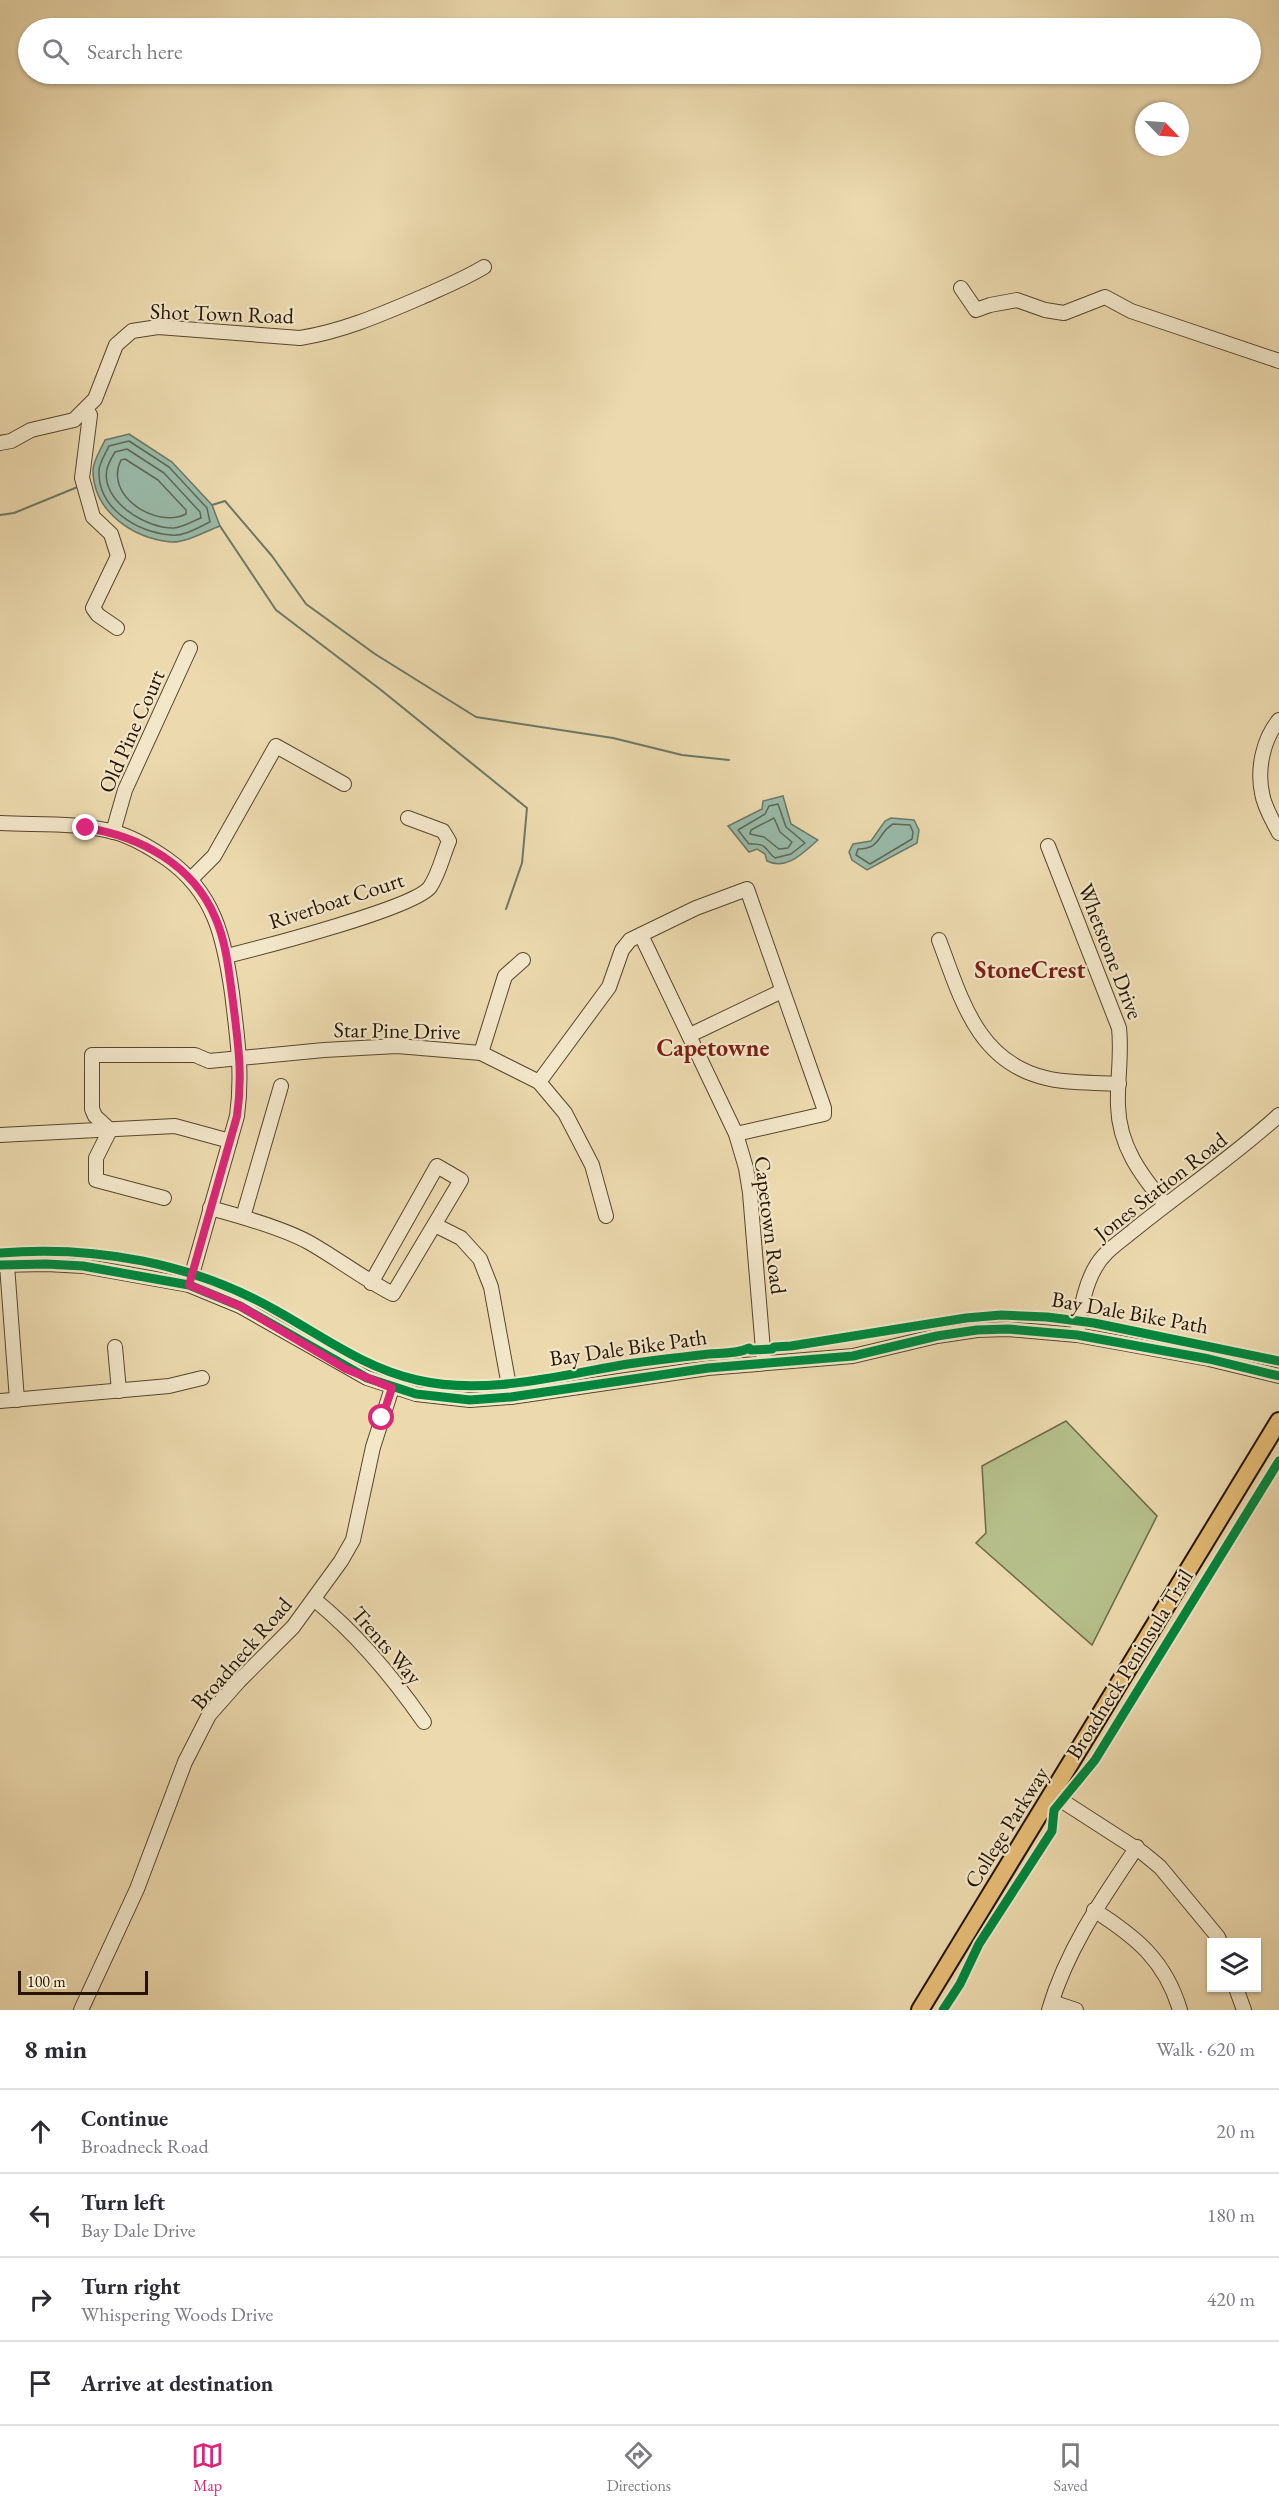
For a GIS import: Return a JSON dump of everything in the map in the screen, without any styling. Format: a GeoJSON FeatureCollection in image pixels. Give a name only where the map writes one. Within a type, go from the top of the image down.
{"type":"FeatureCollection","features":[{"type":"Feature","properties":{"kind":"main road","name":"College Parkway"},"geometry":{"type":"LineString","coordinates":[[920,2010],[1053,1795],[1279,1420]]}},
{"type":"Feature","properties":{"kind":"street","name":"Shot Town Road"},"geometry":{"type":"LineString","coordinates":[[86,409],[95,399],[116,345],[132,331],[158,327],[300,338],[318,335],[373,319],[460,281],[484,267]]}},
{"type":"Feature","properties":{"kind":"street"},"geometry":{"type":"LineString","coordinates":[[961,288],[976,310],[1017,300],[1045,310],[1064,312],[1105,297],[1131,311],[1279,361]]}},
{"type":"Feature","properties":{"kind":"street"},"geometry":{"type":"LineString","coordinates":[[0,443],[11,441],[31,430],[74,420],[86,409],[90,415],[82,478],[93,517],[111,534],[118,555],[93,608],[98,615],[117,628]]}},
{"type":"Feature","properties":{"kind":"street","name":"Old Pine Court"},"geometry":{"type":"LineString","coordinates":[[113,832],[125,790],[190,648]]}},
{"type":"Feature","properties":{"kind":"street"},"geometry":{"type":"LineString","coordinates":[[1279,720],[1272,728],[1265,746],[1260,773],[1262,794],[1279,833]]}},
{"type":"Feature","properties":{"kind":"street"},"geometry":{"type":"LineString","coordinates":[[191,879],[214,856],[276,746],[344,784]]}},
{"type":"Feature","properties":{"kind":"street","name":"Riverboat Court"},"geometry":{"type":"LineString","coordinates":[[227,956],[315,932],[379,911],[411,900],[429,889],[449,841],[443,831],[408,818]]}},
{"type":"Feature","properties":{"kind":"street"},"geometry":{"type":"LineString","coordinates":[[0,823],[86,828],[113,832],[130,838],[157,852],[191,879],[216,918],[227,956],[241,1059],[239,1107],[189,1285]]}},
{"type":"Feature","properties":{"kind":"street","name":"Whetstone Drive"},"geometry":{"type":"LineString","coordinates":[[1048,846],[1119,1028],[1122,1049],[1118,1108],[1123,1137],[1132,1160],[1165,1204]]}},
{"type":"Feature","properties":{"kind":"street"},"geometry":{"type":"LineString","coordinates":[[539,1082],[609,987],[622,950],[630,940],[696,908],[747,890],[824,1108],[824,1114],[736,1134]]}},
{"type":"Feature","properties":{"kind":"street","name":"Capetown Road"},"geometry":{"type":"LineString","coordinates":[[641,935],[736,1134],[750,1193],[765,1362]]}},
{"type":"Feature","properties":{"kind":"street"},"geometry":{"type":"LineString","coordinates":[[939,940],[966,1013],[979,1034],[998,1055],[1045,1078],[1119,1084]]}},
{"type":"Feature","properties":{"kind":"street"},"geometry":{"type":"LineString","coordinates":[[482,1053],[505,976],[523,960]]}},
{"type":"Feature","properties":{"kind":"street"},"geometry":{"type":"LineString","coordinates":[[690,1035],[782,991]]}},
{"type":"Feature","properties":{"kind":"street","name":"Star Pine Drive"},"geometry":{"type":"LineString","coordinates":[[110,1130],[95,1116],[92,1108],[92,1055],[195,1055],[209,1061],[324,1050],[397,1046],[482,1053],[539,1082],[565,1113],[588,1157],[606,1216]]}},
{"type":"Feature","properties":{"kind":"street"},"geometry":{"type":"LineString","coordinates":[[243,1217],[281,1086]]}},
{"type":"Feature","properties":{"kind":"street","name":"Jones Station Road"},"geometry":{"type":"LineString","coordinates":[[1077,1335],[1085,1288],[1095,1266],[1107,1251],[1165,1204],[1242,1149],[1279,1115]]}},
{"type":"Feature","properties":{"kind":"street"},"geometry":{"type":"LineString","coordinates":[[0,1135],[110,1130],[127,1126],[175,1126],[230,1141]]}},
{"type":"Feature","properties":{"kind":"street"},"geometry":{"type":"LineString","coordinates":[[110,1130],[96,1158],[96,1180],[164,1198]]}},
{"type":"Feature","properties":{"kind":"street"},"geometry":{"type":"LineString","coordinates":[[210,1208],[243,1217],[309,1242],[371,1282],[393,1294],[461,1180],[437,1166],[371,1282]]}},
{"type":"Feature","properties":{"kind":"street"},"geometry":{"type":"LineString","coordinates":[[435,1225],[461,1238],[480,1259],[491,1287],[511,1397]]}},
{"type":"Feature","properties":{"kind":"street"},"geometry":{"type":"LineString","coordinates":[[17,1400],[4,1265],[83,1266],[116,1270],[189,1285],[240,1306],[346,1369],[392,1388],[416,1394],[470,1400],[511,1397],[601,1382],[765,1362],[853,1356],[937,1336],[977,1330],[1008,1329],[1077,1335],[1209,1359],[1279,1377]]}},
{"type":"Feature","properties":{"kind":"street"},"geometry":{"type":"LineString","coordinates":[[116,1347],[119,1391]]}},
{"type":"Feature","properties":{"kind":"street"},"geometry":{"type":"LineString","coordinates":[[0,1401],[169,1386],[202,1378]]}},
{"type":"Feature","properties":{"kind":"street","name":"Broadneck Road"},"geometry":{"type":"LineString","coordinates":[[81,2010],[137,1889],[185,1762],[209,1715],[239,1681],[282,1640],[315,1600],[353,1539],[373,1448],[392,1388]]}},
{"type":"Feature","properties":{"kind":"street","name":"Trents Way"},"geometry":{"type":"LineString","coordinates":[[315,1600],[356,1635],[395,1681],[424,1722]]}},
{"type":"Feature","properties":{"kind":"street"},"geometry":{"type":"LineString","coordinates":[[1053,1795],[1137,1847],[1160,1867],[1218,1938]]}},
{"type":"Feature","properties":{"kind":"street"},"geometry":{"type":"LineString","coordinates":[[1076,2010],[1051,2006],[1067,1962],[1094,1910],[1137,1847]]}},
{"type":"Feature","properties":{"kind":"street"},"geometry":{"type":"LineString","coordinates":[[1094,1910],[1141,1943],[1156,1961],[1174,1990],[1180,2010]]}},
{"type":"Feature","properties":{"kind":"street"},"geometry":{"type":"LineString","coordinates":[[1237,1992],[1244,2010]]}},
{"type":"Feature","properties":{"kind":"green space"},"geometry":{"type":"Polygon","coordinates":[[[1066,1421],[1157,1516],[1092,1645],[976,1543],[986,1533],[982,1466],[1066,1421]]]}},
{"type":"Feature","properties":{"kind":"water"},"geometry":{"type":"Polygon","coordinates":[[[129,434],[172,462],[212,505],[220,526],[189,539],[171,542],[142,535],[117,520],[107,510],[95,485],[93,466],[105,440],[129,434]]]}},
{"type":"Feature","properties":{"kind":"water"},"geometry":{"type":"Polygon","coordinates":[[[783,796],[791,824],[818,840],[795,859],[781,864],[767,861],[765,854],[757,849],[749,852],[728,826],[762,809],[763,801],[783,796]]]}},
{"type":"Feature","properties":{"kind":"water"},"geometry":{"type":"Polygon","coordinates":[[[891,818],[914,820],[919,830],[917,843],[867,870],[852,860],[849,852],[853,844],[871,841],[885,821],[891,818]]]}},
{"type":"Feature","properties":{"kind":"waterway"},"geometry":{"type":"LineString","coordinates":[[0,515],[14,513],[80,486]]}},
{"type":"Feature","properties":{"kind":"waterway"},"geometry":{"type":"LineString","coordinates":[[212,505],[225,501],[272,556],[306,604],[375,654],[476,717],[613,738],[682,755],[729,760]]}},
{"type":"Feature","properties":{"kind":"waterway"},"geometry":{"type":"LineString","coordinates":[[220,526],[276,610],[381,690],[527,808],[522,863],[506,909]]}},
{"type":"Feature","properties":{"kind":"cycle path","name":"Bay Dale Bike Path"},"geometry":{"type":"LineString","coordinates":[[0,1253],[35,1251],[107,1255],[177,1269],[243,1294],[379,1368],[417,1380],[443,1384],[470,1386],[523,1382],[638,1363],[735,1352],[749,1348],[751,1350],[772,1349],[966,1318],[1001,1315],[1047,1317],[1094,1323],[1279,1361]]}},
{"type":"Feature","properties":{"kind":"cycle path"},"geometry":{"type":"LineString","coordinates":[[0,1265],[83,1266],[189,1285],[240,1306],[367,1378],[416,1394],[470,1400],[511,1397],[708,1368],[853,1356],[937,1336],[977,1330],[1008,1329],[1077,1335],[1209,1359],[1279,1376]]}},
{"type":"Feature","properties":{"kind":"cycle path","name":"Broadneck Peninsula Trail"},"geometry":{"type":"LineString","coordinates":[[943,2010],[960,1984],[979,1944],[1052,1831],[1054,1810],[1095,1760],[1279,1461]]}},
{"type":"Feature","properties":{"kind":"district","name":"StoneCrest"},"geometry":{"type":"Point","coordinates":[1030,970]}},
{"type":"Feature","properties":{"kind":"district","name":"Capetowne"},"geometry":{"type":"Point","coordinates":[713,1048]}},
{"type":"Feature","properties":{"kind":"route"},"geometry":{"type":"LineString","coordinates":[[86,828],[113,832],[130,838],[179,867],[205,898],[216,918],[227,956],[241,1059],[241,1090],[237,1116],[189,1285],[240,1306],[346,1369],[392,1388],[382,1418]]}}]}
